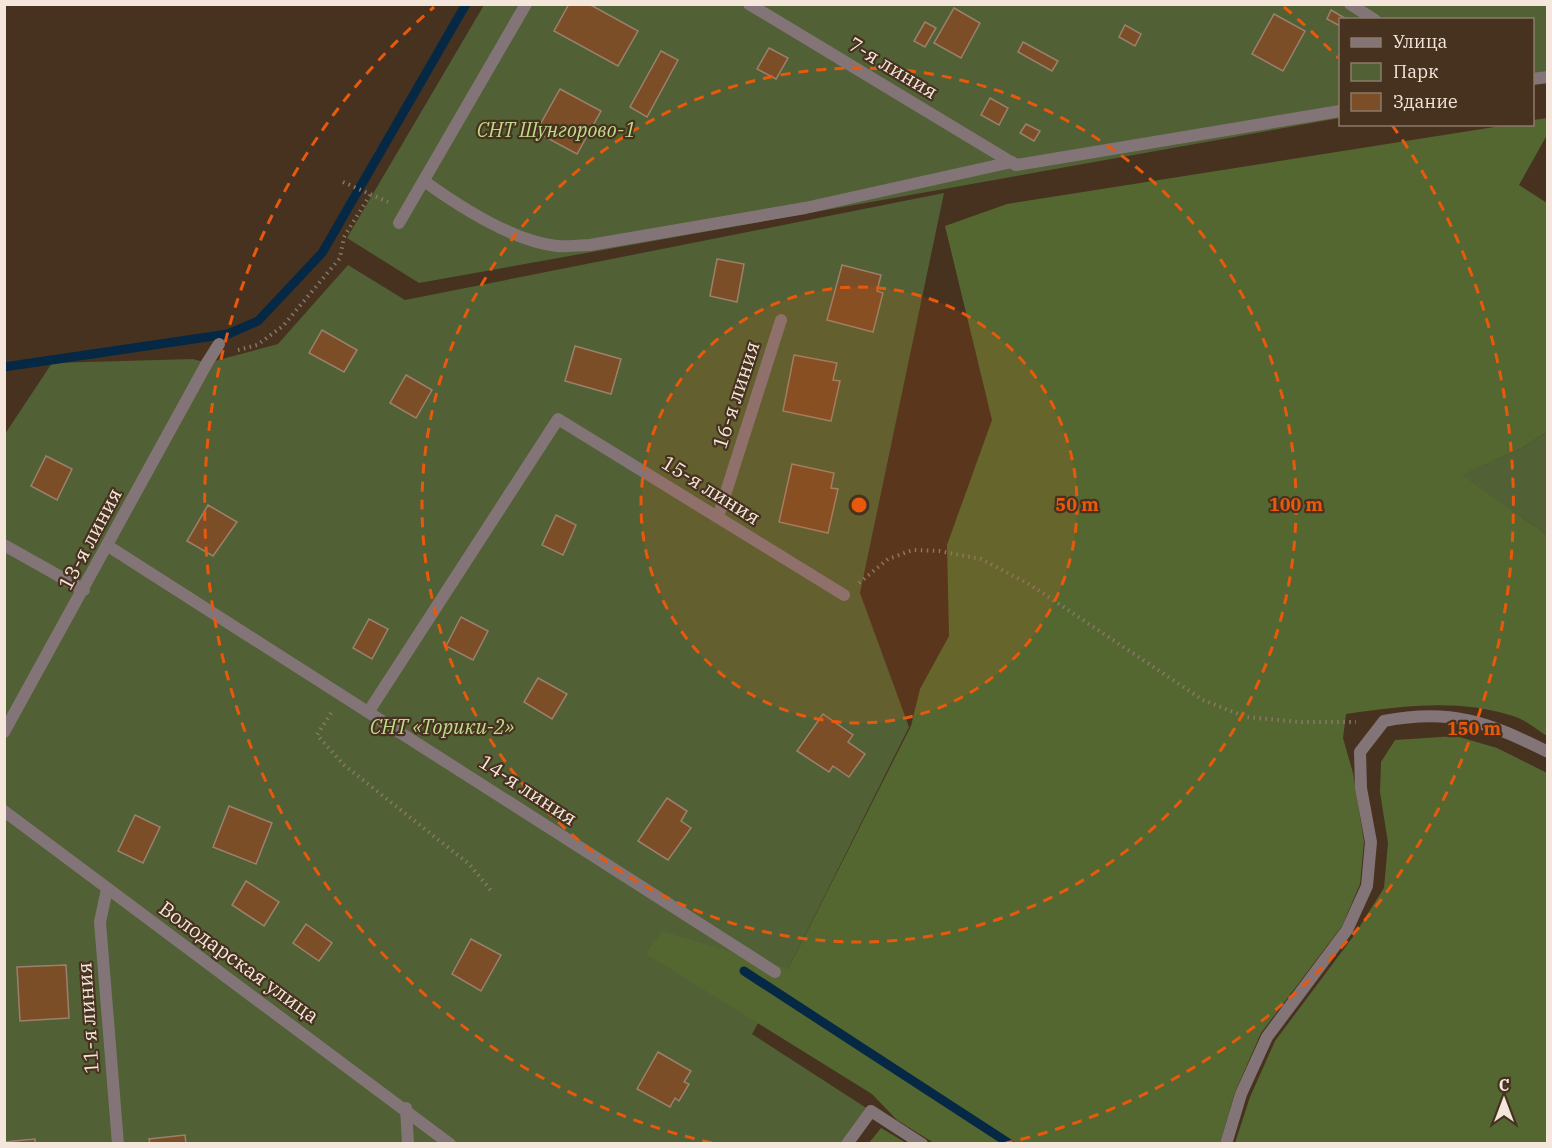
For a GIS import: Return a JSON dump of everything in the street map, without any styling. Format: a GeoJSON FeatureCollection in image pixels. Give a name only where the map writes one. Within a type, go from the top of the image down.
{"type":"FeatureCollection","features":[{"type":"Feature","properties":{"kind":"street"},"geometry":{"type":"LineString","coordinates":[[399,223],[526,4]]}},
{"type":"Feature","properties":{"kind":"street","name":"7-я линия"},"geometry":{"type":"LineString","coordinates":[[749,4],[1014,164]]}},
{"type":"Feature","properties":{"kind":"street"},"geometry":{"type":"LineString","coordinates":[[1350,4],[1372,18]]}},
{"type":"Feature","properties":{"kind":"street"},"geometry":{"type":"LineString","coordinates":[[424,181],[457,205],[525,236],[556,246],[590,245],[805,208],[1014,164],[1339,111]]}},
{"type":"Feature","properties":{"kind":"street","name":"16-я линия"},"geometry":{"type":"LineString","coordinates":[[717,517],[781,320]]}},
{"type":"Feature","properties":{"kind":"street","name":"13-я линия"},"geometry":{"type":"LineString","coordinates":[[4,732],[219,344]]}},
{"type":"Feature","properties":{"kind":"street","name":"15-я линия"},"geometry":{"type":"LineString","coordinates":[[369,711],[558,419],[844,595]]}},
{"type":"Feature","properties":{"kind":"street"},"geometry":{"type":"LineString","coordinates":[[4,544],[84,590]]}},
{"type":"Feature","properties":{"kind":"street","name":"14-я линия"},"geometry":{"type":"LineString","coordinates":[[108,546],[775,972]]}},
{"type":"Feature","properties":{"kind":"street"},"geometry":{"type":"LineString","coordinates":[[1226,1143],[1241,1094],[1267,1036],[1347,930],[1367,886],[1371,842],[1360,788],[1360,752],[1384,721],[1418,715],[1455,717],[1503,730],[1548,752]]}},
{"type":"Feature","properties":{"kind":"street","name":"Володарская улица"},"geometry":{"type":"LineString","coordinates":[[4,811],[406,1108],[450,1143]]}},
{"type":"Feature","properties":{"kind":"street","name":"11-я линия"},"geometry":{"type":"LineString","coordinates":[[107,889],[100,922],[118,1143]]}},
{"type":"Feature","properties":{"kind":"street"},"geometry":{"type":"LineString","coordinates":[[406,1108],[408,1143]]}},
{"type":"Feature","properties":{"kind":"street"},"geometry":{"type":"LineString","coordinates":[[847,1143],[871,1111],[922,1143]]}},
{"type":"Feature","properties":{"kind":"path"},"geometry":{"type":"LineString","coordinates":[[209,360],[257,345],[283,326],[340,258],[344,237],[370,195],[343,182]]}},
{"type":"Feature","properties":{"kind":"path"},"geometry":{"type":"LineString","coordinates":[[844,595],[888,559],[913,550],[939,551],[981,559],[1029,584],[1203,700],[1246,717],[1300,722],[1384,721]]}},
{"type":"Feature","properties":{"kind":"path"},"geometry":{"type":"LineString","coordinates":[[342,694],[317,735],[344,765],[468,864],[493,893]]}},
{"type":"Feature","properties":{"kind":"green space","name":"СНТ Шунгорово-1"},"geometry":{"type":"Polygon","coordinates":[[[484,5],[1547,5],[1547,81],[1534,84],[1534,18],[1339,18],[1339,118],[419,283],[347,238],[484,5]]]}},
{"type":"Feature","properties":{"kind":"green space"},"geometry":{"type":"Polygon","coordinates":[[[1547,118],[1547,135],[1519,185],[1547,203],[1547,432],[1522,448],[1462,475],[1547,535],[1547,736],[1516,717],[1474,707],[1410,706],[1346,714],[1343,738],[1353,773],[1364,842],[1360,884],[1342,926],[1261,1033],[1235,1092],[1220,1143],[934,1143],[897,1120],[872,1094],[646,954],[662,931],[788,969],[911,726],[920,689],[949,636],[947,545],[992,420],[945,226],[1007,204],[1501,126],[1534,126],[1534,120],[1547,118]]]}},
{"type":"Feature","properties":{"kind":"green space","name":"СНТ «Торики-2»"},"geometry":{"type":"Polygon","coordinates":[[[944,193],[860,593],[909,727],[788,969],[752,1034],[871,1111],[847,1143],[5,1144],[5,434],[52,363],[193,359],[207,363],[278,344],[348,265],[405,300],[944,193]]]}},
{"type":"Feature","properties":{"kind":"green space"},"geometry":{"type":"Polygon","coordinates":[[[1547,432],[1547,535],[1461,475],[1522,448],[1547,432]]]}},
{"type":"Feature","properties":{"kind":"green space"},"geometry":{"type":"Polygon","coordinates":[[[1456,736],[1497,748],[1547,773],[1547,1143],[1235,1143],[1250,1097],[1275,1041],[1355,934],[1384,888],[1388,843],[1380,792],[1381,762],[1395,740],[1456,736]]]}},
{"type":"Feature","properties":{"kind":"green space"},"geometry":{"type":"Polygon","coordinates":[[[881,1128],[906,1143],[869,1143],[881,1128]]]}},
{"type":"Feature","properties":{"kind":"building"},"geometry":{"type":"Polygon","coordinates":[[[569,4],[589,4],[638,31],[618,66],[554,31],[569,4]]]}},
{"type":"Feature","properties":{"kind":"building"},"geometry":{"type":"Polygon","coordinates":[[[954,8],[980,23],[961,58],[934,43],[954,8]]]}},
{"type":"Feature","properties":{"kind":"building"},"geometry":{"type":"Polygon","coordinates":[[[1331,10],[1345,18],[1339,18],[1339,25],[1327,19],[1331,10]]]}},
{"type":"Feature","properties":{"kind":"building"},"geometry":{"type":"Polygon","coordinates":[[[1274,14],[1305,31],[1283,71],[1252,54],[1274,14]]]}},
{"type":"Feature","properties":{"kind":"building"},"geometry":{"type":"Polygon","coordinates":[[[925,22],[936,28],[925,47],[914,41],[925,22]]]}},
{"type":"Feature","properties":{"kind":"building"},"geometry":{"type":"Polygon","coordinates":[[[1125,25],[1141,34],[1135,46],[1119,37],[1125,25]]]}},
{"type":"Feature","properties":{"kind":"building"},"geometry":{"type":"Polygon","coordinates":[[[1023,42],[1058,61],[1052,71],[1018,52],[1023,42]]]}},
{"type":"Feature","properties":{"kind":"building"},"geometry":{"type":"Polygon","coordinates":[[[769,48],[788,58],[776,79],[757,69],[769,48]]]}},
{"type":"Feature","properties":{"kind":"building"},"geometry":{"type":"Polygon","coordinates":[[[661,51],[678,60],[647,117],[630,107],[661,51]]]}},
{"type":"Feature","properties":{"kind":"building"},"geometry":{"type":"Polygon","coordinates":[[[560,89],[601,111],[577,154],[536,132],[560,89]]]}},
{"type":"Feature","properties":{"kind":"building"},"geometry":{"type":"Polygon","coordinates":[[[990,98],[1008,108],[999,125],[981,115],[990,98]]]}},
{"type":"Feature","properties":{"kind":"building"},"geometry":{"type":"Polygon","coordinates":[[[1026,124],[1040,131],[1034,141],[1020,133],[1026,124]]]}},
{"type":"Feature","properties":{"kind":"building"},"geometry":{"type":"Polygon","coordinates":[[[717,259],[744,264],[737,302],[710,296],[717,259]]]}},
{"type":"Feature","properties":{"kind":"building"},"geometry":{"type":"Polygon","coordinates":[[[842,265],[881,275],[877,291],[883,293],[873,332],[827,320],[842,265]]]}},
{"type":"Feature","properties":{"kind":"building"},"geometry":{"type":"Polygon","coordinates":[[[322,330],[357,350],[344,372],[309,353],[322,330]]]}},
{"type":"Feature","properties":{"kind":"building"},"geometry":{"type":"Polygon","coordinates":[[[575,346],[621,359],[611,394],[565,381],[575,346]]]}},
{"type":"Feature","properties":{"kind":"building"},"geometry":{"type":"Polygon","coordinates":[[[794,355],[837,363],[833,380],[840,381],[831,421],[783,411],[794,355]]]}},
{"type":"Feature","properties":{"kind":"building"},"geometry":{"type":"Polygon","coordinates":[[[406,375],[432,390],[416,418],[390,403],[406,375]]]}},
{"type":"Feature","properties":{"kind":"building"},"geometry":{"type":"Polygon","coordinates":[[[46,456],[72,469],[57,500],[31,486],[46,456]]]}},
{"type":"Feature","properties":{"kind":"building"},"geometry":{"type":"Polygon","coordinates":[[[792,464],[834,473],[831,488],[838,489],[828,533],[779,522],[792,464]]]}},
{"type":"Feature","properties":{"kind":"building"},"geometry":{"type":"Polygon","coordinates":[[[208,505],[237,522],[213,556],[187,541],[208,505]]]}},
{"type":"Feature","properties":{"kind":"building"},"geometry":{"type":"Polygon","coordinates":[[[556,515],[576,525],[563,555],[542,545],[556,515]]]}},
{"type":"Feature","properties":{"kind":"building"},"geometry":{"type":"Polygon","coordinates":[[[461,617],[488,631],[473,660],[446,646],[461,617]]]}},
{"type":"Feature","properties":{"kind":"building"},"geometry":{"type":"Polygon","coordinates":[[[369,619],[388,629],[372,659],[353,648],[369,619]]]}},
{"type":"Feature","properties":{"kind":"building"},"geometry":{"type":"Polygon","coordinates":[[[538,678],[567,694],[552,719],[524,702],[538,678]]]}},
{"type":"Feature","properties":{"kind":"building"},"geometry":{"type":"Polygon","coordinates":[[[823,714],[853,735],[848,742],[865,754],[849,777],[833,766],[829,772],[797,751],[823,714]]]}},
{"type":"Feature","properties":{"kind":"building"},"geometry":{"type":"Polygon","coordinates":[[[667,798],[687,811],[681,821],[691,828],[668,860],[638,841],[667,798]]]}},
{"type":"Feature","properties":{"kind":"building"},"geometry":{"type":"Polygon","coordinates":[[[229,806],[272,823],[256,864],[213,847],[229,806]]]}},
{"type":"Feature","properties":{"kind":"building"},"geometry":{"type":"Polygon","coordinates":[[[135,815],[160,827],[143,863],[118,851],[135,815]]]}},
{"type":"Feature","properties":{"kind":"building"},"geometry":{"type":"Polygon","coordinates":[[[246,881],[279,902],[264,926],[232,905],[246,881]]]}},
{"type":"Feature","properties":{"kind":"building"},"geometry":{"type":"Polygon","coordinates":[[[306,924],[332,943],[319,961],[293,943],[306,924]]]}},
{"type":"Feature","properties":{"kind":"building"},"geometry":{"type":"Polygon","coordinates":[[[471,939],[501,955],[481,991],[452,974],[471,939]]]}},
{"type":"Feature","properties":{"kind":"building"},"geometry":{"type":"Polygon","coordinates":[[[66,965],[69,1018],[20,1021],[17,967],[66,965]]]}},
{"type":"Feature","properties":{"kind":"building"},"geometry":{"type":"Polygon","coordinates":[[[658,1052],[691,1071],[684,1082],[689,1084],[679,1101],[675,1098],[670,1107],[637,1089],[658,1052]]]}},
{"type":"Feature","properties":{"kind":"building"},"geometry":{"type":"Polygon","coordinates":[[[185,1135],[186,1144],[150,1144],[149,1139],[185,1135]]]}},
{"type":"Feature","properties":{"kind":"building"},"geometry":{"type":"Polygon","coordinates":[[[35,1139],[35,1144],[4,1144],[4,1142],[35,1139]]]}},
{"type":"Feature","properties":{"kind":"waterway"},"geometry":{"type":"LineString","coordinates":[[4,367],[228,334],[258,321],[322,253],[466,4]]}},
{"type":"Feature","properties":{"kind":"waterway"},"geometry":{"type":"LineString","coordinates":[[744,971],[1010,1144]]}}]}
